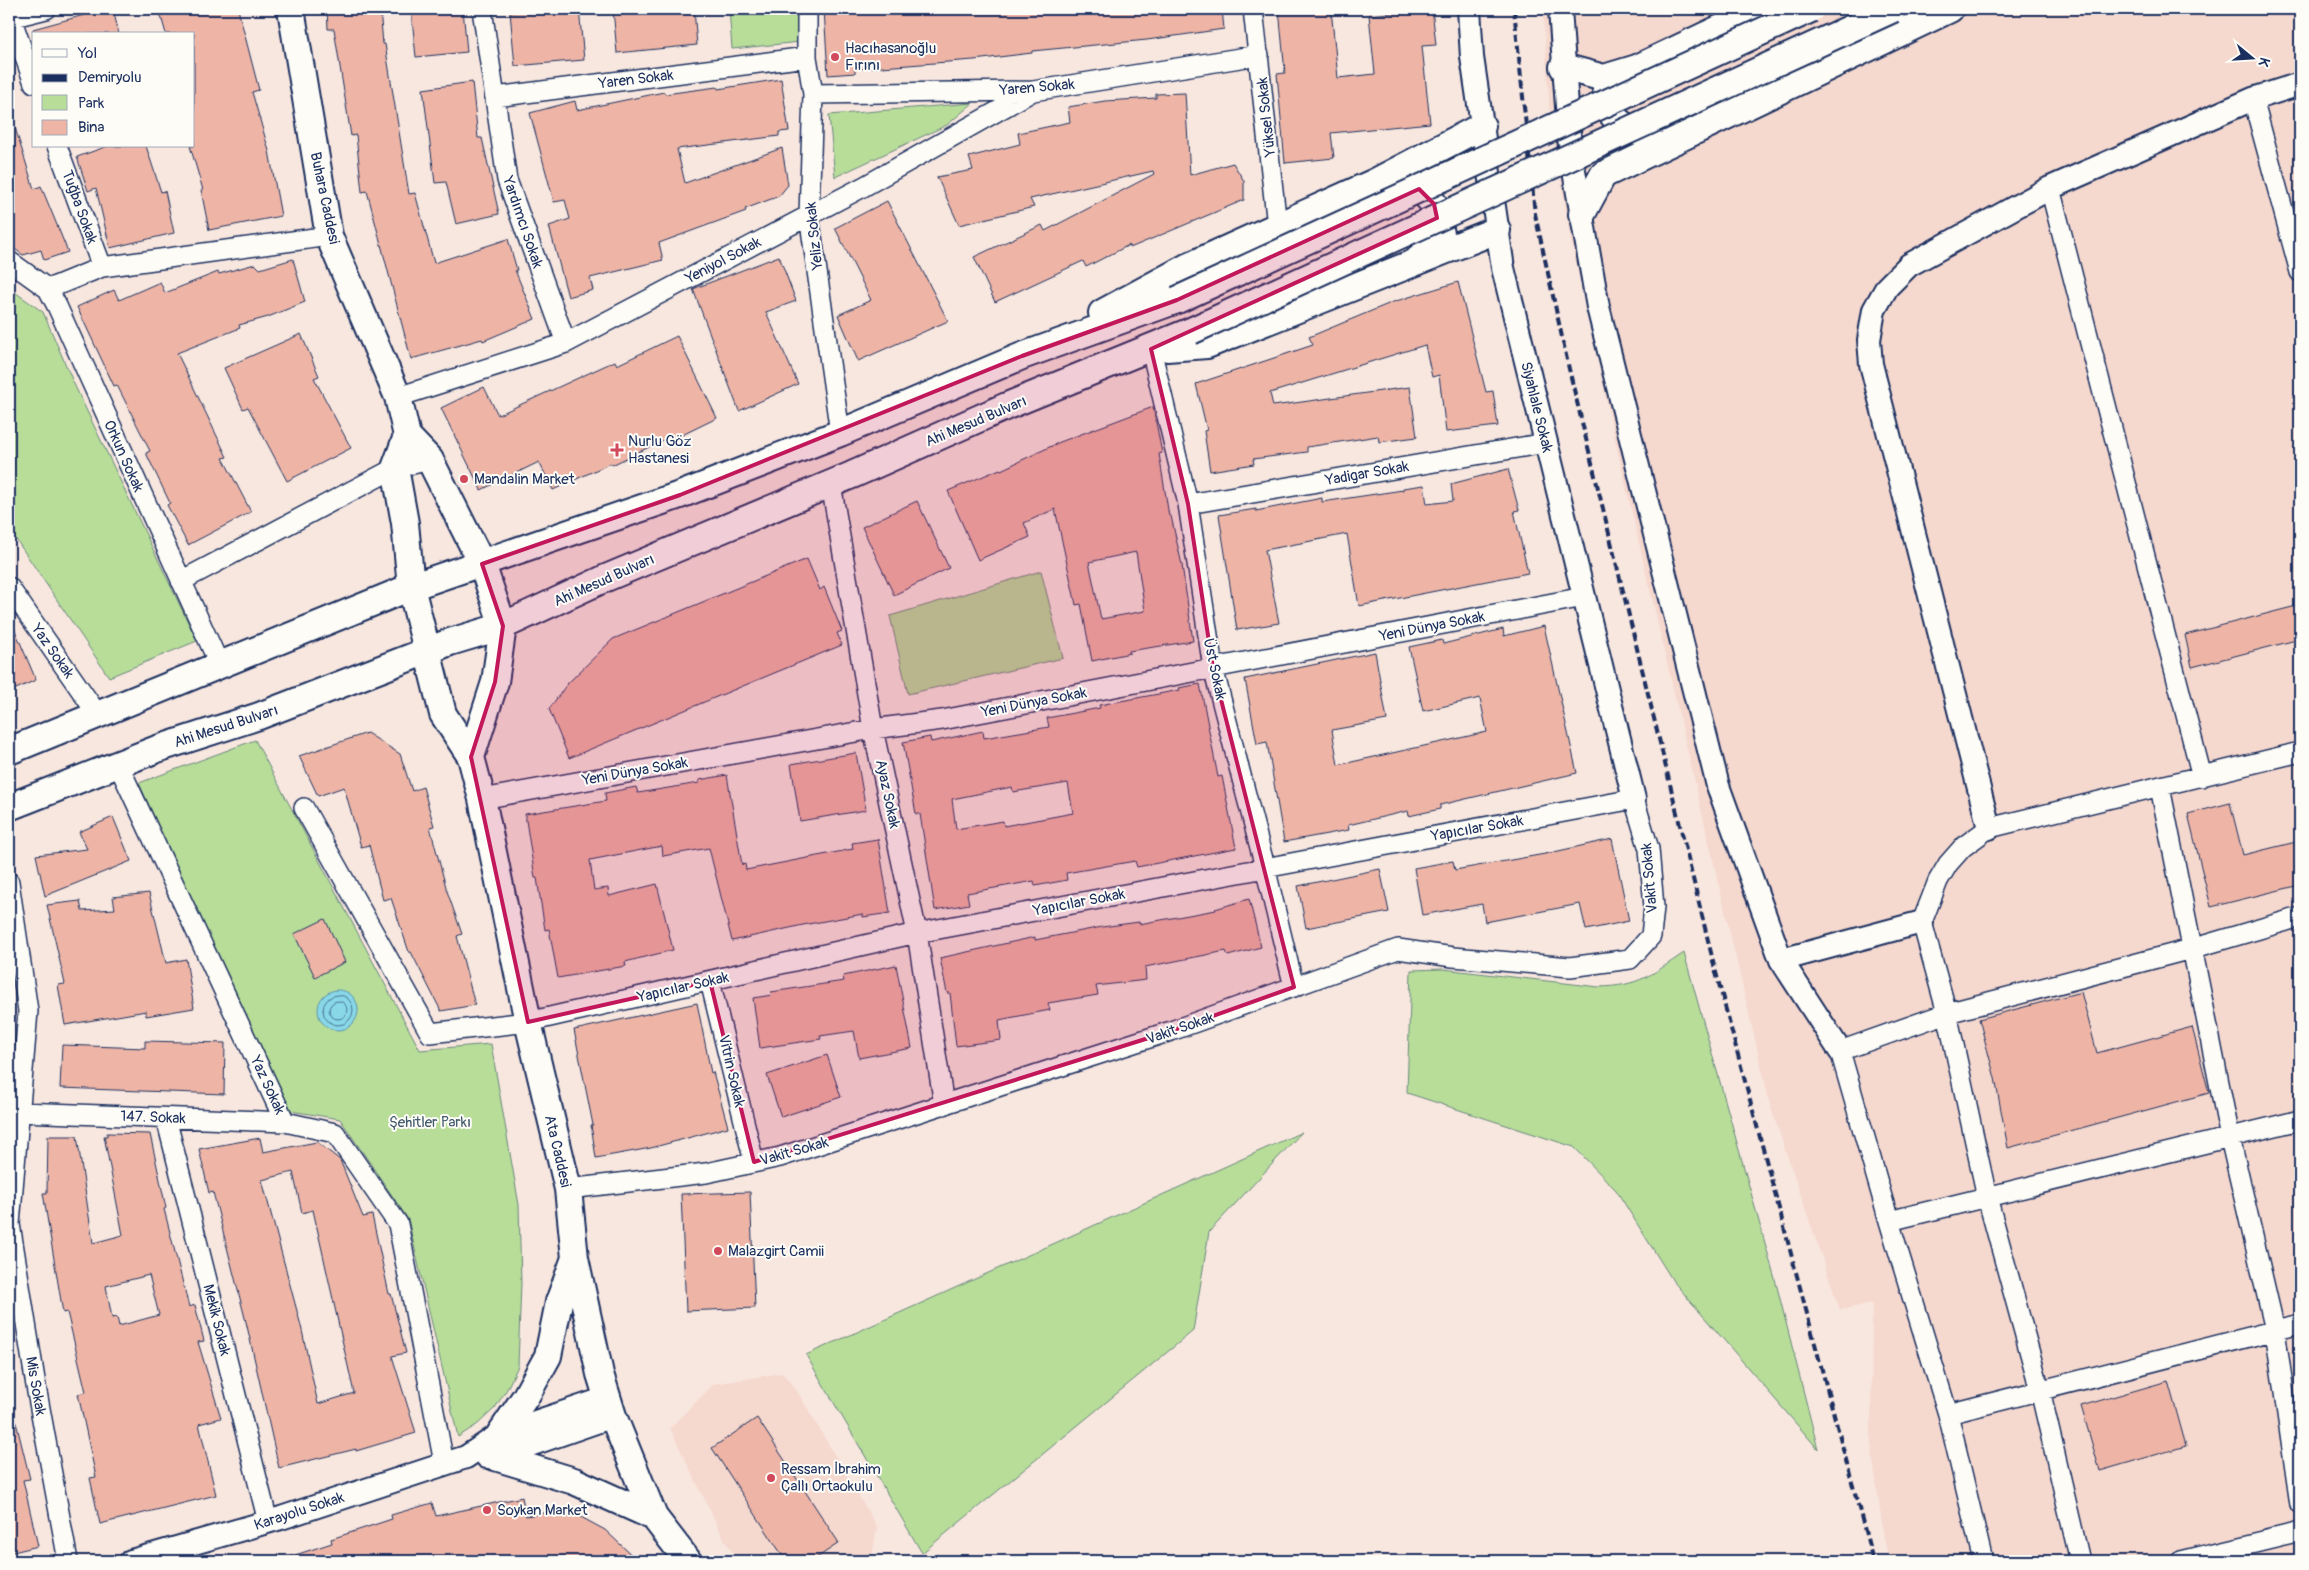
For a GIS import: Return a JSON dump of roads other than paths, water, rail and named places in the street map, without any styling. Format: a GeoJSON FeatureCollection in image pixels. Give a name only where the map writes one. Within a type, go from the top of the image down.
{"type":"FeatureCollection","features":[{"type":"Feature","properties":{"kind":"main road","name":"Buhara Caddesi"},"geometry":{"type":"LineString","coordinates":[[291,9],[330,236],[398,397],[407,436]]}},
{"type":"Feature","properties":{"kind":"main road"},"geometry":{"type":"LineString","coordinates":[[1695,131],[1640,134],[1617,122],[1611,112],[1606,90],[1638,68],[1761,9]]}},
{"type":"Feature","properties":{"kind":"main road"},"geometry":{"type":"LineString","coordinates":[[9,751],[411,587],[680,495],[840,433],[1022,356],[1177,300],[1811,9]]}},
{"type":"Feature","properties":{"kind":"main road","name":"Ahi Mesud Bulvarı"},"geometry":{"type":"LineString","coordinates":[[9,807],[157,749],[259,716],[426,651],[503,626],[606,578],[830,484],[1007,406],[1151,349],[1893,9]]}},
{"type":"Feature","properties":{"kind":"main road"},"geometry":{"type":"LineString","coordinates":[[1582,214],[1603,175],[1950,9]]}},
{"type":"Feature","properties":{"kind":"main road"},"geometry":{"type":"LineString","coordinates":[[1563,67],[1604,78],[1638,68]]}},
{"type":"Feature","properties":{"kind":"main road"},"geometry":{"type":"LineString","coordinates":[[1022,356],[1189,266],[1375,182],[1482,126]]}},
{"type":"Feature","properties":{"kind":"main road"},"geometry":{"type":"LineString","coordinates":[[1375,182],[1413,182],[1434,204],[1441,234],[1413,265]]}},
{"type":"Feature","properties":{"kind":"main road"},"geometry":{"type":"LineString","coordinates":[[1151,349],[1207,345],[1413,265],[1497,230]]}},
{"type":"Feature","properties":{"kind":"main road"},"geometry":{"type":"LineString","coordinates":[[407,436],[430,460],[482,564],[503,626],[495,682],[471,757],[443,714],[411,587],[405,523],[395,468],[407,436]]}},
{"type":"Feature","properties":{"kind":"main road","name":"Ata Caddesi"},"geometry":{"type":"LineString","coordinates":[[471,757],[482,799],[528,1022],[568,1189],[575,1258],[600,1374],[610,1407],[661,1526]]}},
{"type":"Feature","properties":{"kind":"main road"},"geometry":{"type":"LineString","coordinates":[[575,1258],[559,1302],[548,1356],[498,1446],[574,1481],[661,1526],[688,1561]]}},
{"type":"Feature","properties":{"kind":"street"},"geometry":{"type":"LineString","coordinates":[[32,78],[9,15],[46,9]]}},
{"type":"Feature","properties":{"kind":"street","name":"Yardımcı Sokak"},"geometry":{"type":"LineString","coordinates":[[482,9],[507,180],[566,343]]}},
{"type":"Feature","properties":{"kind":"street","name":"Yeliz Sokak"},"geometry":{"type":"LineString","coordinates":[[807,9],[807,57],[813,94],[809,215],[840,433]]}},
{"type":"Feature","properties":{"kind":"street","name":"Yüksel Sokak"},"geometry":{"type":"LineString","coordinates":[[1253,9],[1277,226]]}},
{"type":"Feature","properties":{"kind":"street","name":"Siyahlale Sokak"},"geometry":{"type":"LineString","coordinates":[[1469,9],[1472,57],[1503,268],[1634,800]]}},
{"type":"Feature","properties":{"kind":"street"},"geometry":{"type":"LineString","coordinates":[[1560,9],[1570,148],[1598,307],[1718,786],[1781,960],[1840,1051],[1889,1221],[1948,1414],[1983,1561]]}},
{"type":"Feature","properties":{"kind":"street","name":"Yaren Sokak"},"geometry":{"type":"LineString","coordinates":[[813,94],[1033,91],[1259,54]]}},
{"type":"Feature","properties":{"kind":"street","name":"Yaren Sokak"},"geometry":{"type":"LineString","coordinates":[[495,97],[807,57]]}},
{"type":"Feature","properties":{"kind":"street"},"geometry":{"type":"LineString","coordinates":[[1989,828],[1871,364],[1869,340],[1874,310],[1887,287],[1910,265],[2050,188],[2253,99],[2300,84]]}},
{"type":"Feature","properties":{"kind":"street","name":"Yeniyol Sokak"},"geometry":{"type":"LineString","coordinates":[[398,397],[566,343],[809,215],[1033,91]]}},
{"type":"Feature","properties":{"kind":"street"},"geometry":{"type":"LineString","coordinates":[[2253,99],[2300,272]]}},
{"type":"Feature","properties":{"kind":"street","name":"Tuğba Sokak"},"geometry":{"type":"LineString","coordinates":[[58,148],[102,268]]}},
{"type":"Feature","properties":{"kind":"street"},"geometry":{"type":"LineString","coordinates":[[2050,188],[2202,777]]}},
{"type":"Feature","properties":{"kind":"street"},"geometry":{"type":"LineString","coordinates":[[48,289],[102,268],[330,236]]}},
{"type":"Feature","properties":{"kind":"street","name":"Orkun Sokak"},"geometry":{"type":"LineString","coordinates":[[9,261],[48,289],[220,666]]}},
{"type":"Feature","properties":{"kind":"street","name":"Üst Sokak"},"geometry":{"type":"LineString","coordinates":[[1151,349],[1188,504],[1213,668],[1294,987]]}},
{"type":"Feature","properties":{"kind":"street","name":"Yadigar Sokak"},"geometry":{"type":"LineString","coordinates":[[1188,504],[1546,443]]}},
{"type":"Feature","properties":{"kind":"street"},"geometry":{"type":"LineString","coordinates":[[181,580],[395,468],[430,460]]}},
{"type":"Feature","properties":{"kind":"street","name":"Ayaz Sokak"},"geometry":{"type":"LineString","coordinates":[[830,484],[874,728],[917,933],[944,1105]]}},
{"type":"Feature","properties":{"kind":"street","name":"Yaz Sokak"},"geometry":{"type":"LineString","coordinates":[[9,587],[98,715]]}},
{"type":"Feature","properties":{"kind":"street","name":"Yeni Dünya Sokak"},"geometry":{"type":"LineString","coordinates":[[482,799],[874,728],[942,720],[1584,597]]}},
{"type":"Feature","properties":{"kind":"street"},"geometry":{"type":"LineString","coordinates":[[2080,1561],[2040,1390],[1987,1197],[1947,1013],[1922,922],[1938,880],[1948,864],[1963,847],[1989,828],[2300,752]]}},
{"type":"Feature","properties":{"kind":"street","name":"Yaz Sokak"},"geometry":{"type":"LineString","coordinates":[[118,764],[285,1122],[335,1133],[398,1224],[444,1463]]}},
{"type":"Feature","properties":{"kind":"street"},"geometry":{"type":"LineString","coordinates":[[2160,787],[2230,1138],[2275,1330],[2300,1505]]}},
{"type":"Feature","properties":{"kind":"street","name":"Yapıcılar Sokak"},"geometry":{"type":"LineString","coordinates":[[304,808],[430,1033],[528,1022],[917,933],[1634,800]]}},
{"type":"Feature","properties":{"kind":"street","name":"Vakit Sokak"},"geometry":{"type":"LineString","coordinates":[[568,1189],[706,1173],[780,1157],[1171,1031],[1398,949],[1453,957],[1570,967],[1630,958],[1651,936],[1654,907],[1649,849],[1634,800]]}},
{"type":"Feature","properties":{"kind":"street","name":"Mis Sokak"},"geometry":{"type":"LineString","coordinates":[[9,882],[28,1011],[21,1112],[11,1193],[10,1224],[37,1392],[68,1561]]}},
{"type":"Feature","properties":{"kind":"street"},"geometry":{"type":"LineString","coordinates":[[1840,1051],[1947,1013],[2191,949],[2300,917]]}},
{"type":"Feature","properties":{"kind":"street"},"geometry":{"type":"LineString","coordinates":[[1781,960],[1922,922]]}},
{"type":"Feature","properties":{"kind":"street","name":"Vitrin Sokak"},"geometry":{"type":"LineString","coordinates":[[710,980],[754,1162]]}},
{"type":"Feature","properties":{"kind":"street","name":"147. Sokak"},"geometry":{"type":"LineString","coordinates":[[21,1112],[285,1122]]}},
{"type":"Feature","properties":{"kind":"street","name":"Mekik Sokak"},"geometry":{"type":"LineString","coordinates":[[166,1118],[268,1522]]}},
{"type":"Feature","properties":{"kind":"street"},"geometry":{"type":"LineString","coordinates":[[1889,1221],[2300,1120]]}},
{"type":"Feature","properties":{"kind":"street"},"geometry":{"type":"LineString","coordinates":[[1948,1414],[2300,1324]]}},
{"type":"Feature","properties":{"kind":"street","name":"Karayolu Sokak"},"geometry":{"type":"LineString","coordinates":[[131,1561],[268,1522],[610,1407]]}},
{"type":"Feature","properties":{"kind":"street"},"geometry":{"type":"LineString","coordinates":[[2181,1561],[2300,1532]]}},
{"type":"Feature","properties":{"kind":"water"},"geometry":{"type":"Polygon","coordinates":[[[342,990],[349,993],[355,999],[358,1010],[357,1018],[349,1027],[342,1030],[334,1030],[327,1027],[319,1018],[318,1006],[321,999],[330,991],[342,990]]]}},
{"type":"Feature","properties":{"kind":"railway"},"geometry":{"type":"LineString","coordinates":[[1514,9],[1535,214],[1569,369],[1714,965],[1873,1561]]}},
{"type":"Feature","properties":{"kind":"place","name":"Hacıhasanoğlu Fırını"},"geometry":{"type":"Point","coordinates":[835,57]}},
{"type":"Feature","properties":{"kind":"place","name":"Nurlu Göz Hastanesi"},"geometry":{"type":"Point","coordinates":[617,450]}},
{"type":"Feature","properties":{"kind":"place","name":"Mandalin Market"},"geometry":{"type":"Point","coordinates":[464,479]}},
{"type":"Feature","properties":{"kind":"place","name":"Malazgirt Camii"},"geometry":{"type":"Point","coordinates":[718,1251]}},
{"type":"Feature","properties":{"kind":"place","name":"Ressam İbrahim Çallı Ortaokulu"},"geometry":{"type":"Point","coordinates":[771,1478]}},
{"type":"Feature","properties":{"kind":"place","name":"Soykan Market"},"geometry":{"type":"Point","coordinates":[487,1510]}},
{"type":"Feature","properties":{"kind":"park label","name":"Şehitler Parkı"},"geometry":{"type":"Point","coordinates":[430,1122]}}]}
